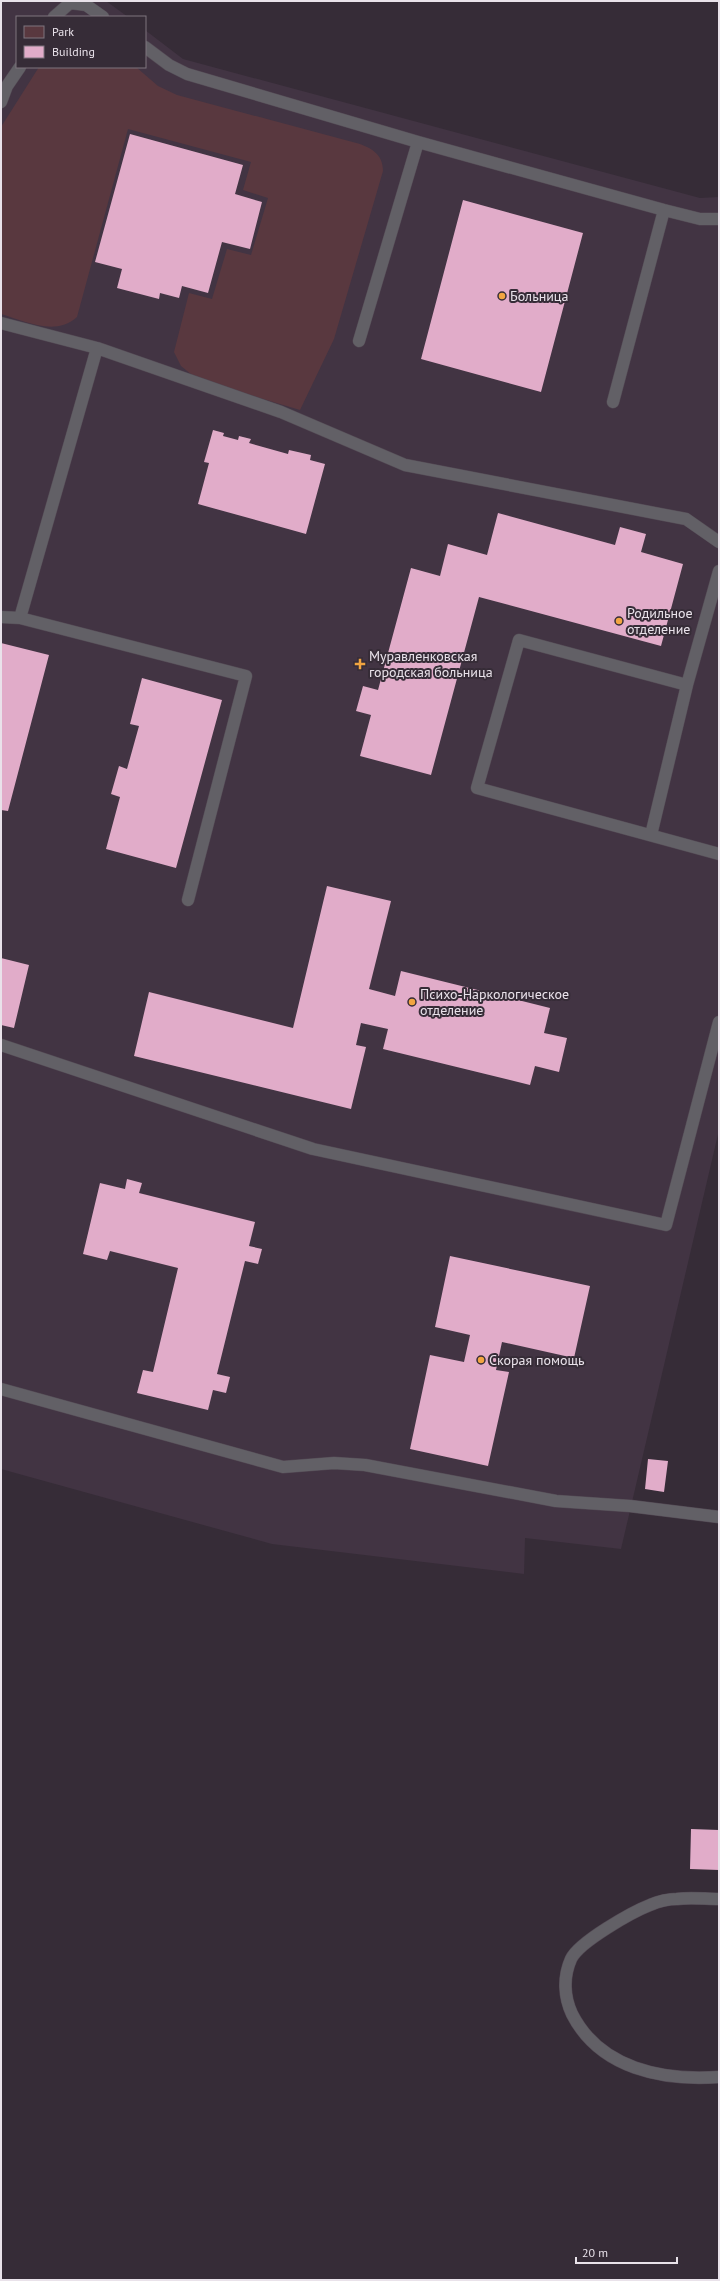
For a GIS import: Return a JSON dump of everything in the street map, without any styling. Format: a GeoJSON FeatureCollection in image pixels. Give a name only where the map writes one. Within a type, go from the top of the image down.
{"type":"FeatureCollection","features":[{"type":"Feature","properties":{"kind":"lane"},"geometry":{"type":"LineString","coordinates":[[55,16],[70,2],[86,5],[102,16]]}},
{"type":"Feature","properties":{"kind":"lane"},"geometry":{"type":"LineString","coordinates":[[146,48],[169,65],[187,74],[418,142],[664,210],[700,219],[719,219]]}},
{"type":"Feature","properties":{"kind":"lane"},"geometry":{"type":"LineString","coordinates":[[1,102],[7,86],[19,68]]}},
{"type":"Feature","properties":{"kind":"lane"},"geometry":{"type":"LineString","coordinates":[[359,341],[418,142]]}},
{"type":"Feature","properties":{"kind":"lane"},"geometry":{"type":"LineString","coordinates":[[614,402],[664,210]]}},
{"type":"Feature","properties":{"kind":"lane"},"geometry":{"type":"LineString","coordinates":[[1,323],[97,348],[281,412],[405,465],[686,519],[719,542]]}},
{"type":"Feature","properties":{"kind":"lane"},"geometry":{"type":"LineString","coordinates":[[20,618],[97,348]]}},
{"type":"Feature","properties":{"kind":"lane"},"geometry":{"type":"LineString","coordinates":[[650,835],[687,686],[719,571]]}},
{"type":"Feature","properties":{"kind":"lane"},"geometry":{"type":"LineString","coordinates":[[1,617],[20,618],[246,676],[188,900]]}},
{"type":"Feature","properties":{"kind":"lane"},"geometry":{"type":"LineString","coordinates":[[687,686],[519,640],[476,788],[719,854]]}},
{"type":"Feature","properties":{"kind":"lane"},"geometry":{"type":"LineString","coordinates":[[1,1045],[314,1149],[666,1225],[719,1022]]}},
{"type":"Feature","properties":{"kind":"lane"},"geometry":{"type":"LineString","coordinates":[[1,1389],[283,1467],[334,1463],[365,1465],[556,1501],[630,1506],[719,1517]]}},
{"type":"Feature","properties":{"kind":"lane"},"geometry":{"type":"LineString","coordinates":[[719,1899],[677,1899],[644,1908],[592,1936],[571,1958],[565,1982],[567,2004],[581,2031],[599,2049],[628,2066],[658,2074],[719,2077]]}},
{"type":"Feature","properties":{"kind":"shaded area","name":"Муравленковская городская больница"},"geometry":{"type":"Polygon","coordinates":[[[1,1],[106,1],[127,16],[16,16],[16,68],[146,68],[146,31],[183,59],[700,198],[719,197],[719,1130],[621,1549],[525,1538],[524,1574],[272,1544],[1,1469],[1,1]]]}},
{"type":"Feature","properties":{"kind":"green space"},"geometry":{"type":"Polygon","coordinates":[[[38,68],[137,68],[158,86],[177,95],[360,144],[376,153],[383,165],[383,171],[334,339],[300,410],[197,379],[181,366],[174,352],[189,293],[212,299],[227,249],[251,255],[268,198],[243,190],[251,162],[128,129],[77,317],[68,323],[59,326],[40,326],[1,314],[1,127],[38,68]]]}},
{"type":"Feature","properties":{"kind":"building"},"geometry":{"type":"Polygon","coordinates":[[[130,134],[243,165],[235,194],[262,202],[250,249],[222,242],[208,293],[182,286],[179,298],[160,293],[159,299],[117,288],[122,269],[95,262],[130,134]]]}},
{"type":"Feature","properties":{"kind":"building","name":"Больница"},"geometry":{"type":"Polygon","coordinates":[[[463,200],[583,233],[541,392],[421,359],[463,200]]]}},
{"type":"Feature","properties":{"kind":"building"},"geometry":{"type":"Polygon","coordinates":[[[213,430],[224,433],[223,436],[238,440],[239,436],[251,439],[249,443],[288,454],[289,450],[311,455],[310,460],[325,464],[306,534],[198,504],[209,463],[204,462],[213,430]]]}},
{"type":"Feature","properties":{"kind":"building","name":"Родильное отделение"},"geometry":{"type":"Polygon","coordinates":[[[498,513],[615,545],[620,527],[646,534],[641,552],[683,564],[661,646],[479,597],[431,775],[360,756],[371,715],[356,711],[363,686],[378,690],[411,568],[440,576],[448,544],[487,555],[498,513]]]}},
{"type":"Feature","properties":{"kind":"building"},"geometry":{"type":"Polygon","coordinates":[[[1,643],[49,655],[8,811],[1,810],[1,643]]]}},
{"type":"Feature","properties":{"kind":"building"},"geometry":{"type":"Polygon","coordinates":[[[142,678],[222,700],[176,868],[106,849],[120,797],[111,794],[119,766],[127,769],[139,726],[130,724],[142,678]]]}},
{"type":"Feature","properties":{"kind":"building","name":"Психо-Наркологическое отделение"},"geometry":{"type":"Polygon","coordinates":[[[327,886],[391,901],[369,989],[395,996],[401,971],[550,1008],[544,1033],[567,1038],[559,1072],[535,1066],[530,1085],[383,1049],[388,1029],[361,1023],[356,1045],[366,1047],[351,1109],[134,1056],[149,992],[293,1028],[327,886]]]}},
{"type":"Feature","properties":{"kind":"building"},"geometry":{"type":"Polygon","coordinates":[[[1,958],[29,965],[14,1028],[1,1025],[1,958]]]}},
{"type":"Feature","properties":{"kind":"building"},"geometry":{"type":"Polygon","coordinates":[[[127,1179],[142,1183],[139,1193],[255,1222],[249,1246],[262,1249],[258,1264],[245,1261],[217,1374],[230,1377],[226,1393],[213,1390],[208,1410],[137,1393],[143,1370],[153,1372],[178,1268],[110,1251],[107,1260],[83,1254],[100,1183],[125,1189],[127,1179]]]}},
{"type":"Feature","properties":{"kind":"building","name":"Скорая помощь"},"geometry":{"type":"Polygon","coordinates":[[[450,1256],[590,1286],[574,1358],[502,1342],[496,1370],[509,1372],[488,1466],[410,1449],[430,1355],[464,1362],[470,1335],[435,1327],[450,1256]]]}},
{"type":"Feature","properties":{"kind":"building"},"geometry":{"type":"Polygon","coordinates":[[[648,1459],[668,1461],[664,1492],[645,1489],[648,1459]]]}},
{"type":"Feature","properties":{"kind":"building"},"geometry":{"type":"Polygon","coordinates":[[[691,1829],[719,1830],[719,1870],[690,1869],[691,1829]]]}},
{"type":"Feature","properties":{"kind":"place","name":"Больница"},"geometry":{"type":"Point","coordinates":[502,296]}},
{"type":"Feature","properties":{"kind":"place","name":"Родильное отделение"},"geometry":{"type":"Point","coordinates":[619,621]}},
{"type":"Feature","properties":{"kind":"place","name":"Муравленковская городская больница"},"geometry":{"type":"Point","coordinates":[360,664]}},
{"type":"Feature","properties":{"kind":"place","name":"Психо-Наркологическое отделение"},"geometry":{"type":"Point","coordinates":[412,1002]}},
{"type":"Feature","properties":{"kind":"place","name":"Скорая помощь"},"geometry":{"type":"Point","coordinates":[481,1360]}}]}
